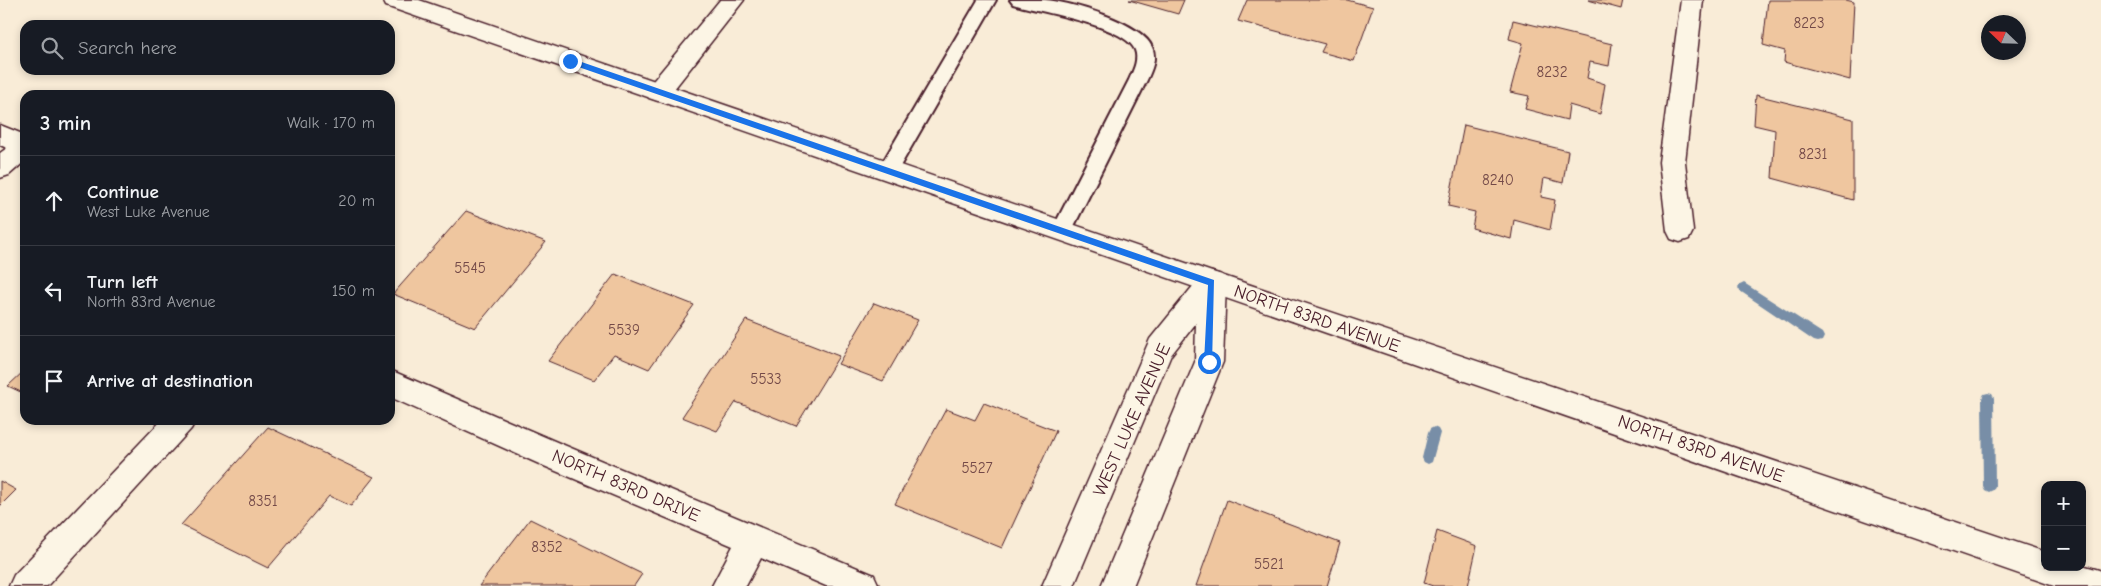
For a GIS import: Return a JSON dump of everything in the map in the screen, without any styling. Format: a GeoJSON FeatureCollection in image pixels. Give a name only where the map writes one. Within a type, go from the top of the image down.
{"type":"FeatureCollection","features":[{"type":"Feature","properties":{"kind":"street","name":"NORTH 83RD AVENUE"},"geometry":{"type":"LineString","coordinates":[[394,0],[1212,283],[2099,586]]}},
{"type":"Feature","properties":{"kind":"street"},"geometry":{"type":"LineString","coordinates":[[658,92],[733,0]]}},
{"type":"Feature","properties":{"kind":"street"},"geometry":{"type":"LineString","coordinates":[[1680,230],[1672,162],[1692,0]]}},
{"type":"Feature","properties":{"kind":"street"},"geometry":{"type":"LineString","coordinates":[[0,136],[20,144]]}},
{"type":"Feature","properties":{"kind":"street"},"geometry":{"type":"LineString","coordinates":[[0,168],[20,150]]}},
{"type":"Feature","properties":{"kind":"street"},"geometry":{"type":"LineString","coordinates":[[1117,586],[1209,362],[1212,283]]}},
{"type":"Feature","properties":{"kind":"street","name":"WEST LUKE AVENUE"},"geometry":{"type":"LineString","coordinates":[[1058,586],[1160,348],[1212,283]]}},
{"type":"Feature","properties":{"kind":"street","name":"NORTH 83RD DRIVE"},"geometry":{"type":"LineString","coordinates":[[395,385],[548,453],[863,586]]}},
{"type":"Feature","properties":{"kind":"street"},"geometry":{"type":"LineString","coordinates":[[25,586],[176,425]]}},
{"type":"Feature","properties":{"kind":"street"},"geometry":{"type":"LineString","coordinates":[[728,586],[755,539]]}},
{"type":"Feature","properties":{"kind":"lane"},"geometry":{"type":"LineString","coordinates":[[888,170],[987,0]]}},
{"type":"Feature","properties":{"kind":"lane"},"geometry":{"type":"LineString","coordinates":[[1019,0],[1108,23],[1135,36],[1142,46],[1144,54],[1145,62],[1138,80],[1062,230]]}},
{"type":"Feature","properties":{"kind":"building"},"geometry":{"type":"Polygon","coordinates":[[[1129,0],[1184,0],[1178,14],[1129,0]]]}},
{"type":"Feature","properties":{"kind":"building"},"geometry":{"type":"Polygon","coordinates":[[[1247,0],[1347,0],[1373,7],[1354,61],[1321,52],[1325,44],[1238,21],[1247,0]]]}},
{"type":"Feature","properties":{"kind":"building"},"geometry":{"type":"Polygon","coordinates":[[[1588,0],[1623,0],[1621,9],[1588,0]]]}},
{"type":"Feature","properties":{"kind":"building"},"geometry":{"type":"Polygon","coordinates":[[[1768,0],[1846,0],[1854,2],[1850,80],[1784,62],[1785,51],[1763,45],[1768,0]]]}},
{"type":"Feature","properties":{"kind":"building"},"geometry":{"type":"Polygon","coordinates":[[[1513,20],[1612,44],[1609,66],[1590,62],[1587,78],[1605,84],[1600,114],[1569,105],[1567,120],[1525,109],[1529,96],[1510,92],[1523,43],[1509,39],[1513,20]]]}},
{"type":"Feature","properties":{"kind":"building"},"geometry":{"type":"Polygon","coordinates":[[[1756,95],[1853,119],[1853,200],[1772,178],[1775,130],[1754,125],[1756,95]]]}},
{"type":"Feature","properties":{"kind":"building"},"geometry":{"type":"Polygon","coordinates":[[[1464,125],[1568,151],[1563,183],[1544,178],[1541,197],[1555,200],[1550,230],[1514,220],[1511,239],[1472,228],[1475,212],[1448,206],[1464,125]]]}},
{"type":"Feature","properties":{"kind":"building"},"geometry":{"type":"Polygon","coordinates":[[[466,211],[546,242],[475,328],[395,295],[395,292],[466,211]]]}},
{"type":"Feature","properties":{"kind":"building"},"geometry":{"type":"Polygon","coordinates":[[[615,274],[694,305],[649,369],[614,354],[594,380],[548,361],[615,274]]]}},
{"type":"Feature","properties":{"kind":"building"},"geometry":{"type":"Polygon","coordinates":[[[874,303],[918,320],[883,381],[838,364],[874,303]]]}},
{"type":"Feature","properties":{"kind":"building"},"geometry":{"type":"Polygon","coordinates":[[[746,320],[839,356],[796,426],[736,402],[717,431],[682,417],[746,320]]]}},
{"type":"Feature","properties":{"kind":"building"},"geometry":{"type":"Polygon","coordinates":[[[20,375],[20,392],[8,386],[20,375]]]}},
{"type":"Feature","properties":{"kind":"building"},"geometry":{"type":"Polygon","coordinates":[[[984,403],[1056,431],[1002,548],[895,504],[946,409],[975,420],[984,403]]]}},
{"type":"Feature","properties":{"kind":"building"},"geometry":{"type":"Polygon","coordinates":[[[268,427],[374,477],[351,506],[329,496],[268,568],[181,525],[268,427]]]}},
{"type":"Feature","properties":{"kind":"building"},"geometry":{"type":"Polygon","coordinates":[[[0,481],[16,490],[0,506],[0,481]]]}},
{"type":"Feature","properties":{"kind":"building"},"geometry":{"type":"Polygon","coordinates":[[[1227,500],[1340,543],[1327,586],[1196,586],[1227,500]]]}},
{"type":"Feature","properties":{"kind":"building"},"geometry":{"type":"Polygon","coordinates":[[[530,519],[642,574],[634,586],[479,586],[530,519]]]}},
{"type":"Feature","properties":{"kind":"building"},"geometry":{"type":"Polygon","coordinates":[[[1437,531],[1477,546],[1468,586],[1433,586],[1424,583],[1437,531]]]}},
{"type":"Feature","properties":{"kind":"waterway"},"geometry":{"type":"LineString","coordinates":[[1744,288],[1818,337]]}},
{"type":"Feature","properties":{"kind":"waterway"},"geometry":{"type":"LineString","coordinates":[[1988,398],[1989,486]]}},
{"type":"Feature","properties":{"kind":"waterway"},"geometry":{"type":"LineString","coordinates":[[1428,458],[1434,433]]}},
{"type":"Feature","properties":{"kind":"route"},"geometry":{"type":"LineString","coordinates":[[570,61],[1212,283],[1209,362]]}}]}
